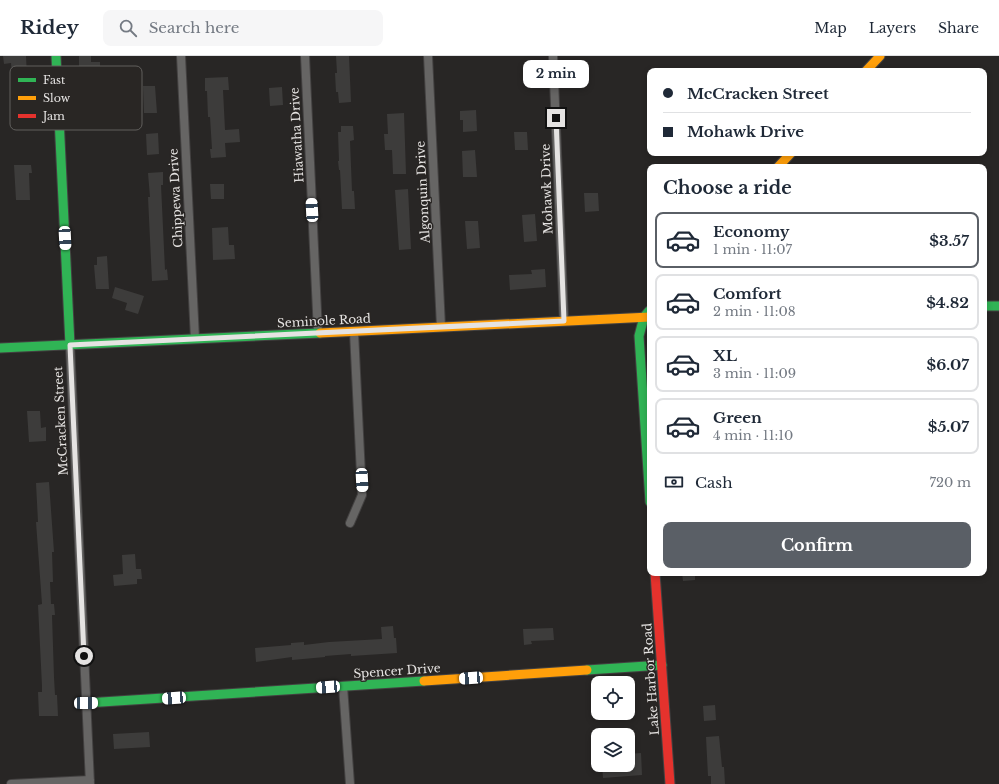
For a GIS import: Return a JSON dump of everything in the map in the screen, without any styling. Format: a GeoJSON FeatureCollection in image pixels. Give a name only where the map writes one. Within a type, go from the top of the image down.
{"type":"FeatureCollection","features":[{"type":"Feature","properties":{"kind":"street","name":"McCracken Street"},"geometry":{"type":"LineString","coordinates":[[56,56],[56,66]]}},
{"type":"Feature","properties":{"kind":"street","name":"Chippewa Drive"},"geometry":{"type":"LineString","coordinates":[[181,56],[195,339]]}},
{"type":"Feature","properties":{"kind":"street","name":"Hiawatha Drive"},"geometry":{"type":"LineString","coordinates":[[305,56],[318,333]]}},
{"type":"Feature","properties":{"kind":"street","name":"Algonquin Drive"},"geometry":{"type":"LineString","coordinates":[[428,56],[441,327]]}},
{"type":"Feature","properties":{"kind":"street","name":"Mohawk Drive"},"geometry":{"type":"LineString","coordinates":[[553,56],[564,321]]}},
{"type":"Feature","properties":{"kind":"street"},"geometry":{"type":"LineString","coordinates":[[869,68],[880,56]]}},
{"type":"Feature","properties":{"kind":"street","name":"McCracken Street"},"geometry":{"type":"LineString","coordinates":[[60,130],[90,782]]}},
{"type":"Feature","properties":{"kind":"street"},"geometry":{"type":"LineString","coordinates":[[781,164],[788,156]]}},
{"type":"Feature","properties":{"kind":"street"},"geometry":{"type":"LineString","coordinates":[[987,306],[999,306]]}},
{"type":"Feature","properties":{"kind":"street","name":"Seminole Road"},"geometry":{"type":"LineString","coordinates":[[0,348],[564,321],[647,314]]}},
{"type":"Feature","properties":{"kind":"street"},"geometry":{"type":"LineString","coordinates":[[647,316],[639,336],[647,457]]}},
{"type":"Feature","properties":{"kind":"street"},"geometry":{"type":"LineString","coordinates":[[350,523],[362,495],[354,332]]}},
{"type":"Feature","properties":{"kind":"street","name":"Lake Harbor Road"},"geometry":{"type":"LineString","coordinates":[[655,576],[670,784]]}},
{"type":"Feature","properties":{"kind":"street","name":"Spencer Drive"},"geometry":{"type":"LineString","coordinates":[[86,703],[662,665]]}},
{"type":"Feature","properties":{"kind":"street"},"geometry":{"type":"LineString","coordinates":[[343,686],[350,784]]}},
{"type":"Feature","properties":{"kind":"street"},"geometry":{"type":"LineString","coordinates":[[11,784],[90,782]]}},
{"type":"Feature","properties":{"kind":"building"},"geometry":{"type":"Polygon","coordinates":[[[3,56],[26,56],[27,66],[11,66],[11,63],[4,64],[3,56]]]}},
{"type":"Feature","properties":{"kind":"building"},"geometry":{"type":"Polygon","coordinates":[[[79,56],[91,56],[91,62],[100,62],[100,66],[79,66],[79,56]]]}},
{"type":"Feature","properties":{"kind":"building"},"geometry":{"type":"Polygon","coordinates":[[[336,56],[349,56],[351,102],[339,103],[338,92],[336,92],[336,56]]]}},
{"type":"Feature","properties":{"kind":"building"},"geometry":{"type":"Polygon","coordinates":[[[228,77],[229,90],[223,90],[225,130],[239,129],[240,142],[225,143],[226,157],[211,158],[210,149],[212,149],[210,117],[208,117],[205,78],[228,77]]]}},
{"type":"Feature","properties":{"kind":"building"},"geometry":{"type":"Polygon","coordinates":[[[143,86],[155,86],[157,113],[144,113],[143,86]]]}},
{"type":"Feature","properties":{"kind":"building"},"geometry":{"type":"Polygon","coordinates":[[[282,87],[283,105],[270,106],[269,88],[282,87]]]}},
{"type":"Feature","properties":{"kind":"building"},"geometry":{"type":"Polygon","coordinates":[[[476,110],[477,131],[463,132],[463,120],[460,120],[460,111],[476,110]]]}},
{"type":"Feature","properties":{"kind":"building"},"geometry":{"type":"Polygon","coordinates":[[[404,113],[406,174],[393,174],[392,150],[385,150],[384,134],[388,134],[387,114],[404,113]]]}},
{"type":"Feature","properties":{"kind":"building"},"geometry":{"type":"Polygon","coordinates":[[[341,126],[353,126],[354,140],[350,141],[352,191],[354,191],[355,209],[342,209],[340,170],[338,161],[338,132],[341,132],[341,126]]]}},
{"type":"Feature","properties":{"kind":"building"},"geometry":{"type":"Polygon","coordinates":[[[514,132],[527,132],[528,150],[515,150],[514,132]]]}},
{"type":"Feature","properties":{"kind":"building"},"geometry":{"type":"Polygon","coordinates":[[[158,133],[159,154],[147,155],[146,134],[158,133]]]}},
{"type":"Feature","properties":{"kind":"building"},"geometry":{"type":"Polygon","coordinates":[[[475,150],[477,177],[463,177],[462,151],[475,150]]]}},
{"type":"Feature","properties":{"kind":"building"},"geometry":{"type":"Polygon","coordinates":[[[14,165],[31,165],[32,173],[29,173],[30,200],[16,200],[14,165]]]}},
{"type":"Feature","properties":{"kind":"building"},"geometry":{"type":"Polygon","coordinates":[[[163,172],[163,185],[161,185],[165,270],[167,269],[168,280],[152,281],[148,173],[163,172]]]}},
{"type":"Feature","properties":{"kind":"building"},"geometry":{"type":"Polygon","coordinates":[[[210,184],[224,184],[224,199],[211,199],[210,184]]]}},
{"type":"Feature","properties":{"kind":"building"},"geometry":{"type":"Polygon","coordinates":[[[408,189],[411,249],[399,250],[395,190],[408,189]]]}},
{"type":"Feature","properties":{"kind":"building"},"geometry":{"type":"Polygon","coordinates":[[[584,193],[598,193],[599,211],[585,212],[584,193]]]}},
{"type":"Feature","properties":{"kind":"building"},"geometry":{"type":"Polygon","coordinates":[[[535,214],[537,241],[524,242],[522,215],[535,214]]]}},
{"type":"Feature","properties":{"kind":"building"},"geometry":{"type":"Polygon","coordinates":[[[465,221],[478,221],[480,248],[467,249],[465,221]]]}},
{"type":"Feature","properties":{"kind":"building"},"geometry":{"type":"Polygon","coordinates":[[[228,227],[229,245],[234,245],[235,259],[213,260],[212,228],[228,227]]]}},
{"type":"Feature","properties":{"kind":"building"},"geometry":{"type":"Polygon","coordinates":[[[107,256],[109,289],[96,289],[94,265],[97,265],[97,257],[107,256]]]}},
{"type":"Feature","properties":{"kind":"building"},"geometry":{"type":"Polygon","coordinates":[[[545,269],[546,287],[510,290],[509,275],[532,274],[531,270],[545,269]]]}},
{"type":"Feature","properties":{"kind":"building"},"geometry":{"type":"Polygon","coordinates":[[[115,287],[144,296],[138,314],[125,310],[127,303],[112,298],[115,287]]]}},
{"type":"Feature","properties":{"kind":"building"},"geometry":{"type":"Polygon","coordinates":[[[27,411],[40,411],[41,428],[46,427],[46,441],[29,442],[27,411]]]}},
{"type":"Feature","properties":{"kind":"building"},"geometry":{"type":"Polygon","coordinates":[[[49,482],[54,552],[52,552],[53,582],[50,582],[51,604],[54,604],[55,615],[52,615],[55,695],[57,695],[58,716],[39,716],[38,692],[42,692],[42,686],[38,605],[42,604],[36,522],[38,522],[36,483],[49,482]]]}},
{"type":"Feature","properties":{"kind":"building"},"geometry":{"type":"Polygon","coordinates":[[[135,554],[136,569],[141,569],[142,579],[137,579],[137,584],[114,586],[113,575],[123,574],[122,555],[135,554]]]}},
{"type":"Feature","properties":{"kind":"building"},"geometry":{"type":"Polygon","coordinates":[[[682,576],[695,576],[695,580],[683,581],[682,576]]]}},
{"type":"Feature","properties":{"kind":"building"},"geometry":{"type":"Polygon","coordinates":[[[393,626],[394,638],[396,638],[397,653],[351,656],[351,654],[292,660],[292,657],[256,662],[255,648],[291,645],[291,643],[304,642],[304,645],[382,639],[381,627],[393,626]]]}},
{"type":"Feature","properties":{"kind":"building"},"geometry":{"type":"Polygon","coordinates":[[[553,628],[554,640],[531,641],[532,644],[524,645],[523,629],[553,628]]]}},
{"type":"Feature","properties":{"kind":"building"},"geometry":{"type":"Polygon","coordinates":[[[715,705],[716,720],[704,721],[703,706],[715,705]]]}},
{"type":"Feature","properties":{"kind":"building"},"geometry":{"type":"Polygon","coordinates":[[[149,732],[150,747],[114,749],[113,734],[149,732]]]}},
{"type":"Feature","properties":{"kind":"building"},"geometry":{"type":"Polygon","coordinates":[[[719,736],[725,784],[711,784],[711,776],[708,776],[706,737],[719,736]]]}},
{"type":"Feature","properties":{"kind":"building"},"geometry":{"type":"Polygon","coordinates":[[[635,753],[641,753],[642,775],[603,778],[603,772],[635,772],[635,753]]]}},
{"type":"Feature","properties":{"kind":"traffic: fast"},"geometry":{"type":"LineString","coordinates":[[56,56],[56,66]]}},
{"type":"Feature","properties":{"kind":"traffic: fast"},"geometry":{"type":"LineString","coordinates":[[60,130],[70,345]]}},
{"type":"Feature","properties":{"kind":"traffic: fast"},"geometry":{"type":"LineString","coordinates":[[987,306],[999,306]]}},
{"type":"Feature","properties":{"kind":"traffic: fast"},"geometry":{"type":"LineString","coordinates":[[647,313],[644,317],[639,336],[647,457]]}},
{"type":"Feature","properties":{"kind":"traffic: fast"},"geometry":{"type":"LineString","coordinates":[[0,348],[320,333]]}},
{"type":"Feature","properties":{"kind":"traffic: fast"},"geometry":{"type":"LineString","coordinates":[[587,670],[662,665]]}},
{"type":"Feature","properties":{"kind":"traffic: fast"},"geometry":{"type":"LineString","coordinates":[[86,703],[424,681]]}},
{"type":"Feature","properties":{"kind":"traffic: slow"},"geometry":{"type":"LineString","coordinates":[[869,68],[880,56]]}},
{"type":"Feature","properties":{"kind":"traffic: slow"},"geometry":{"type":"LineString","coordinates":[[781,164],[788,156]]}},
{"type":"Feature","properties":{"kind":"traffic: slow"},"geometry":{"type":"LineString","coordinates":[[320,333],[647,317]]}},
{"type":"Feature","properties":{"kind":"traffic: slow"},"geometry":{"type":"LineString","coordinates":[[424,681],[587,670]]}},
{"type":"Feature","properties":{"kind":"traffic: jam"},"geometry":{"type":"LineString","coordinates":[[655,576],[670,784]]}},
{"type":"Feature","properties":{"kind":"route"},"geometry":{"type":"LineString","coordinates":[[84,656],[70,345],[564,321],[556,118]]}}]}
